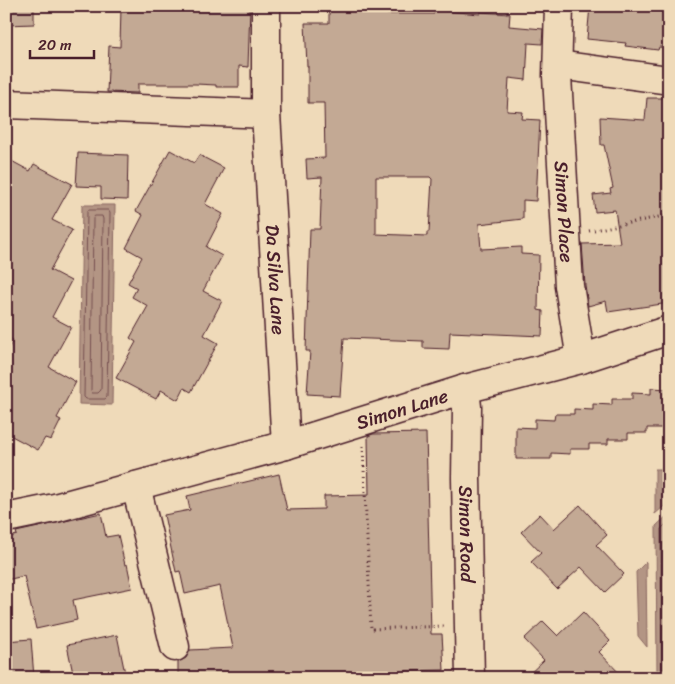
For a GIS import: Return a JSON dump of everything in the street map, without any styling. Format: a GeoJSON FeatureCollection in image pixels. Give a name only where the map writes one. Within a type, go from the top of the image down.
{"type":"FeatureCollection","features":[{"type":"Feature","properties":{"kind":"street","name":"Da Silva Lane"},"geometry":{"type":"LineString","coordinates":[[266,6],[266,114],[286,445]]}},
{"type":"Feature","properties":{"kind":"street","name":"Simon Place"},"geometry":{"type":"LineString","coordinates":[[559,6],[558,65],[570,286],[581,359]]}},
{"type":"Feature","properties":{"kind":"street"},"geometry":{"type":"LineString","coordinates":[[558,65],[669,80]]}},
{"type":"Feature","properties":{"kind":"street"},"geometry":{"type":"LineString","coordinates":[[6,104],[266,114]]}},
{"type":"Feature","properties":{"kind":"street","name":"Simon Lane"},"geometry":{"type":"LineString","coordinates":[[6,518],[55,508],[286,445],[465,389],[581,359],[669,330]]}},
{"type":"Feature","properties":{"kind":"street","name":"Simon Road"},"geometry":{"type":"LineString","coordinates":[[465,389],[467,407],[466,478],[470,678]]}},
{"type":"Feature","properties":{"kind":"street"},"geometry":{"type":"LineString","coordinates":[[136,486],[175,647]]}},
{"type":"Feature","properties":{"kind":"path"},"geometry":{"type":"LineString","coordinates":[[586,232],[669,215]]}},
{"type":"Feature","properties":{"kind":"path"},"geometry":{"type":"LineString","coordinates":[[362,443],[371,629],[450,626]]}},
{"type":"Feature","properties":{"kind":"water"},"geometry":{"type":"Polygon","coordinates":[[[82,205],[115,205],[112,405],[79,404],[82,205]]]}},
{"type":"Feature","properties":{"kind":"water"},"geometry":{"type":"Polygon","coordinates":[[[655,469],[669,469],[669,502],[655,514],[655,469]]]}},
{"type":"Feature","properties":{"kind":"water"},"geometry":{"type":"Polygon","coordinates":[[[669,514],[669,678],[657,678],[656,526],[669,514]]]}},
{"type":"Feature","properties":{"kind":"water"},"geometry":{"type":"Polygon","coordinates":[[[646,562],[647,647],[638,636],[636,572],[646,562]]]}},
{"type":"Feature","properties":{"kind":"building"},"geometry":{"type":"Polygon","coordinates":[[[6,6],[34,6],[34,24],[6,25],[6,6]]]}},
{"type":"Feature","properties":{"kind":"building"},"geometry":{"type":"Polygon","coordinates":[[[142,6],[250,6],[248,67],[239,66],[239,87],[216,87],[216,85],[196,84],[138,84],[138,93],[107,92],[109,46],[120,47],[121,7],[142,8],[142,6]]]}},
{"type":"Feature","properties":{"kind":"building"},"geometry":{"type":"Polygon","coordinates":[[[590,6],[669,6],[669,48],[659,47],[658,50],[625,46],[626,43],[587,39],[590,6]]]}},
{"type":"Feature","properties":{"kind":"building"},"geometry":{"type":"Polygon","coordinates":[[[387,10],[387,14],[434,14],[434,10],[480,14],[480,12],[510,14],[509,26],[543,29],[542,44],[528,43],[526,80],[509,78],[507,111],[523,112],[522,119],[540,120],[536,201],[523,200],[523,219],[479,224],[481,249],[521,247],[521,254],[539,255],[538,310],[543,311],[542,336],[450,332],[449,349],[423,348],[423,341],[344,338],[340,396],[307,394],[310,351],[306,351],[310,229],[320,229],[322,177],[307,178],[306,159],[325,158],[324,103],[308,103],[305,23],[329,23],[329,11],[387,10]],[[376,177],[376,234],[427,236],[427,232],[429,232],[432,179],[430,177],[376,177]]]}},
{"type":"Feature","properties":{"kind":"building"},"geometry":{"type":"Polygon","coordinates":[[[647,98],[669,98],[669,303],[608,312],[606,301],[588,306],[582,244],[620,243],[615,210],[595,212],[593,195],[611,193],[610,189],[613,188],[604,145],[601,145],[600,117],[645,120],[647,98]]]}},
{"type":"Feature","properties":{"kind":"building"},"geometry":{"type":"Polygon","coordinates":[[[170,150],[194,163],[199,155],[224,168],[205,204],[223,214],[206,247],[222,256],[203,291],[222,301],[204,335],[218,343],[191,392],[184,388],[178,400],[161,390],[156,399],[116,378],[136,342],[130,338],[148,306],[132,297],[137,288],[128,283],[142,257],[126,248],[143,215],[136,211],[170,150]]]}},
{"type":"Feature","properties":{"kind":"building"},"geometry":{"type":"Polygon","coordinates":[[[78,153],[128,155],[127,200],[101,199],[101,187],[76,186],[78,153]]]}},
{"type":"Feature","properties":{"kind":"building"},"geometry":{"type":"Polygon","coordinates":[[[6,158],[30,171],[34,164],[72,184],[52,220],[72,230],[50,270],[71,281],[52,317],[71,327],[49,367],[76,382],[57,418],[61,420],[51,440],[45,438],[38,450],[6,433],[6,354],[13,340],[6,336],[6,158]]]}},
{"type":"Feature","properties":{"kind":"building"},"geometry":{"type":"Polygon","coordinates":[[[651,388],[669,389],[667,428],[647,428],[647,433],[628,433],[628,439],[608,439],[608,444],[589,444],[589,449],[570,449],[570,454],[551,453],[551,459],[516,459],[516,427],[535,428],[535,419],[554,420],[555,414],[574,414],[574,409],[593,410],[593,404],[612,405],[612,399],[632,399],[632,393],[651,394],[651,388]]]}},
{"type":"Feature","properties":{"kind":"building"},"geometry":{"type":"Polygon","coordinates":[[[426,433],[431,634],[442,634],[444,670],[406,671],[407,678],[178,678],[178,662],[186,658],[190,650],[233,648],[220,586],[185,594],[180,571],[176,572],[164,515],[190,510],[187,496],[279,474],[287,510],[324,509],[324,496],[369,495],[368,436],[373,434],[426,433]]]}},
{"type":"Feature","properties":{"kind":"building"},"geometry":{"type":"Polygon","coordinates":[[[580,505],[607,535],[596,545],[624,574],[605,592],[581,567],[557,589],[531,562],[541,553],[521,532],[540,514],[554,529],[580,505]]]}},
{"type":"Feature","properties":{"kind":"building"},"geometry":{"type":"Polygon","coordinates":[[[101,513],[106,537],[118,535],[132,588],[73,600],[77,620],[36,629],[24,576],[6,580],[6,538],[17,535],[16,532],[101,513]]]}},
{"type":"Feature","properties":{"kind":"building"},"geometry":{"type":"Polygon","coordinates":[[[583,612],[610,641],[599,652],[624,678],[592,678],[585,670],[576,678],[525,678],[544,660],[524,639],[543,621],[558,636],[583,612]]]}},
{"type":"Feature","properties":{"kind":"building"},"geometry":{"type":"Polygon","coordinates":[[[117,635],[126,678],[74,678],[67,645],[117,635]]]}},
{"type":"Feature","properties":{"kind":"building"},"geometry":{"type":"Polygon","coordinates":[[[31,639],[34,678],[6,678],[6,641],[31,639]]]}}]}
